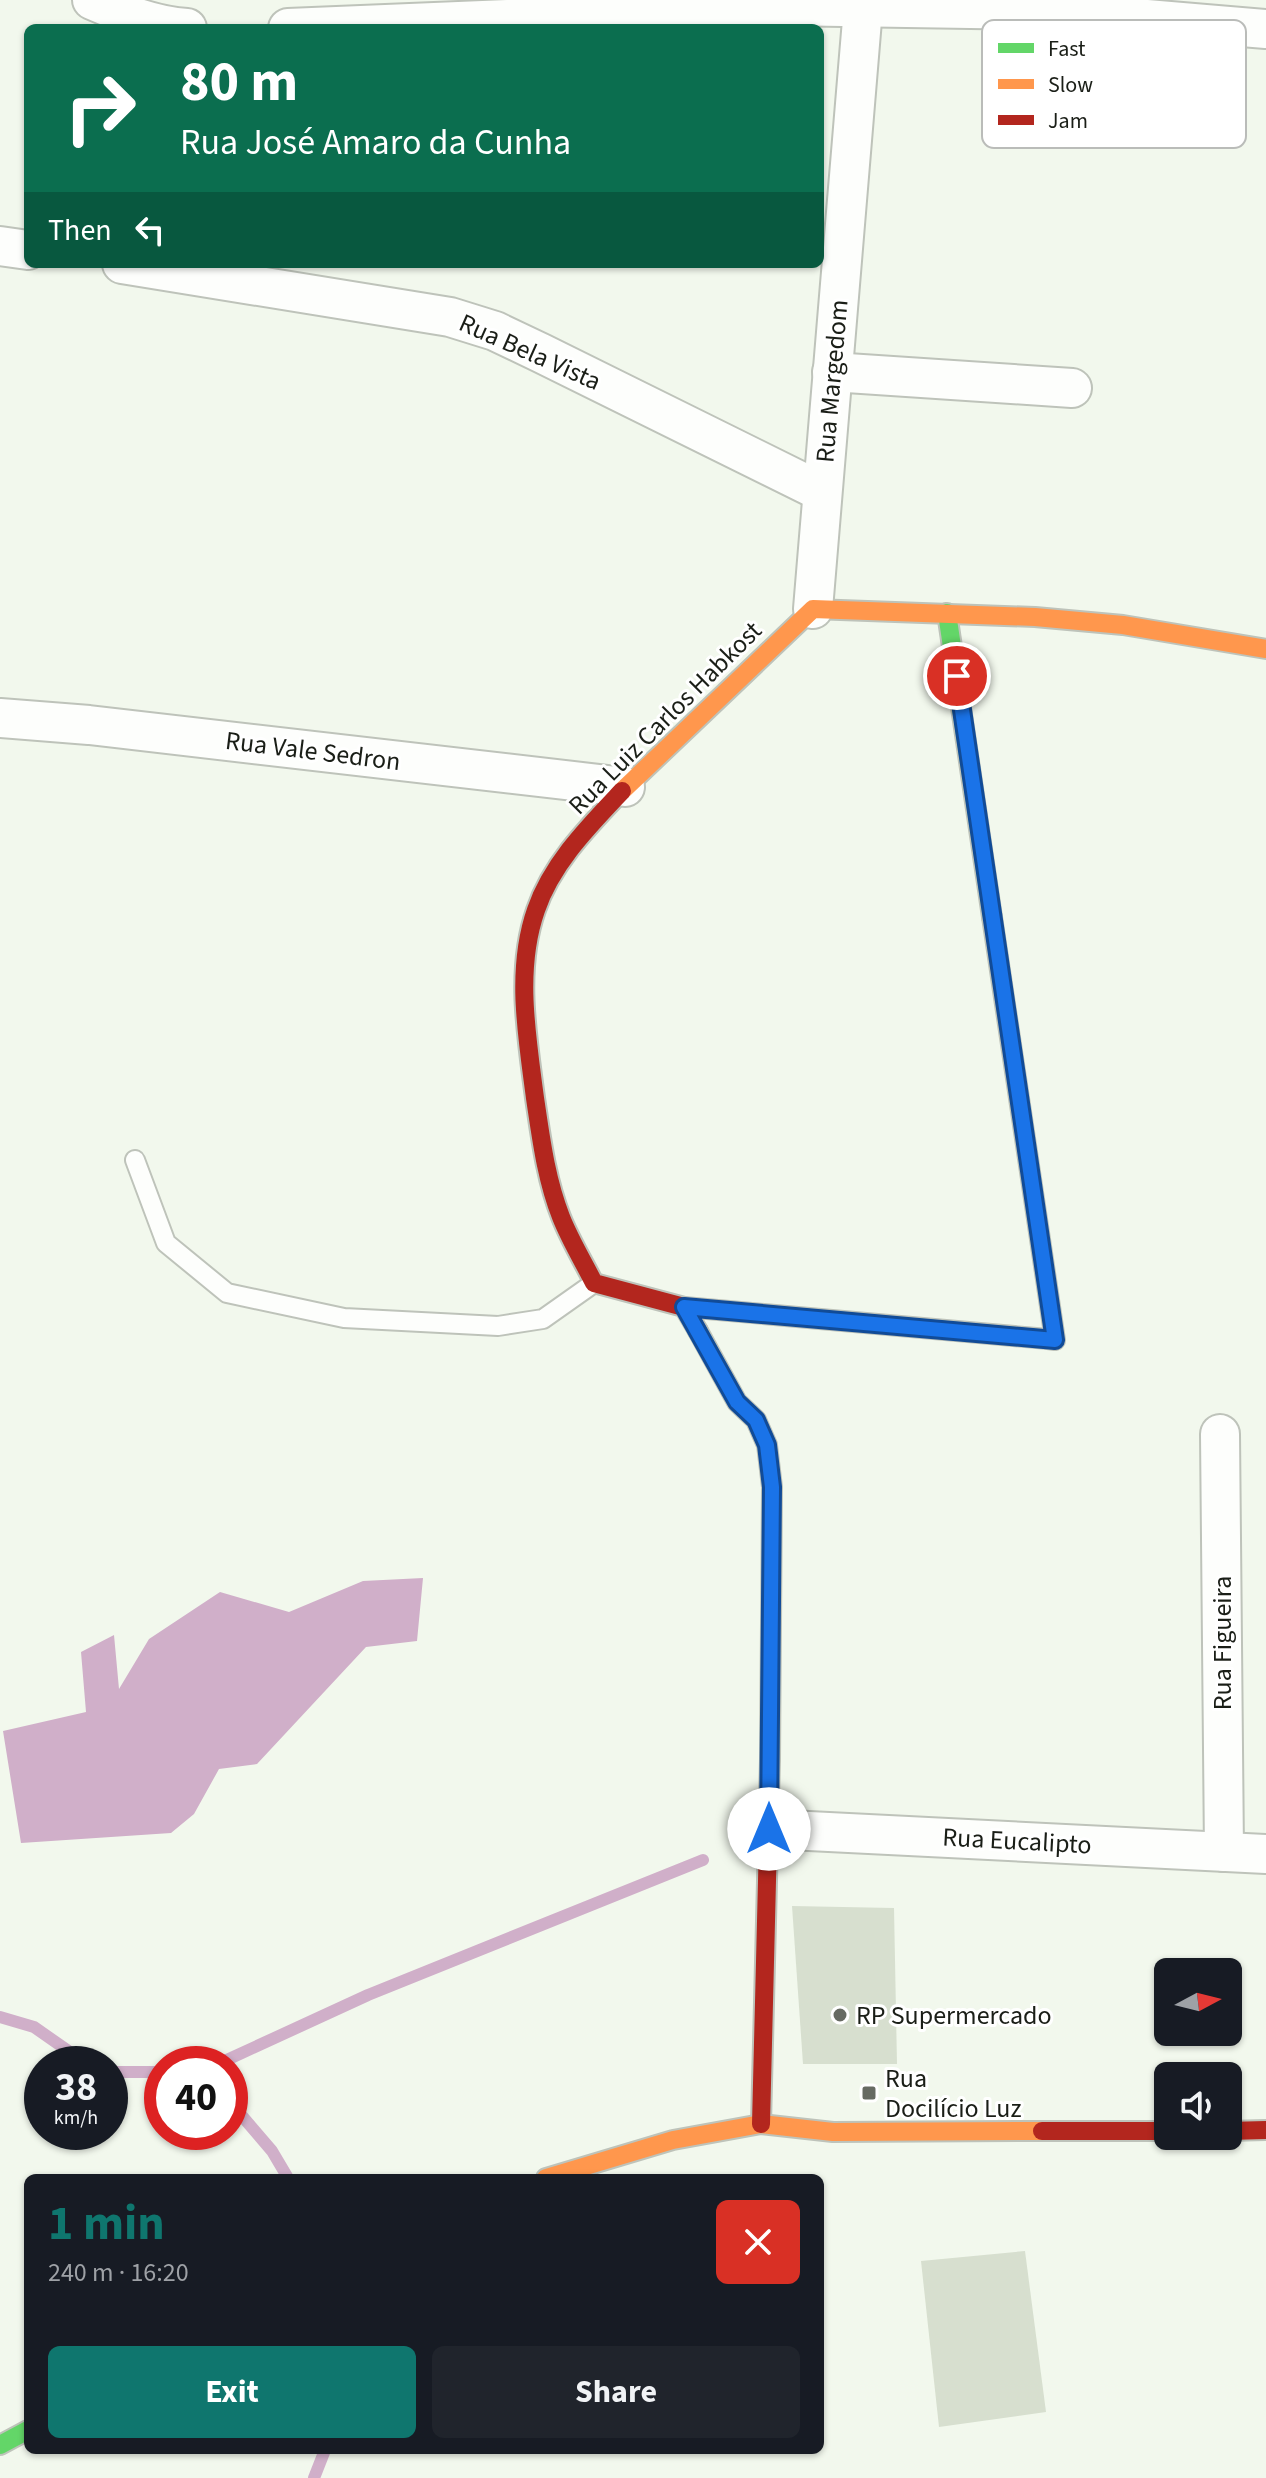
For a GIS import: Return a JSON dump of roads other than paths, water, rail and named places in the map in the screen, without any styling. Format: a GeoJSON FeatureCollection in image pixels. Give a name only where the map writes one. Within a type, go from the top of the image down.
{"type":"FeatureCollection","features":[{"type":"Feature","properties":{"kind":"street"},"geometry":{"type":"LineString","coordinates":[[92,0],[158,24]]}},
{"type":"Feature","properties":{"kind":"street"},"geometry":{"type":"LineString","coordinates":[[385,24],[556,17],[643,7],[775,3],[863,8],[1197,11],[1232,20]]}},
{"type":"Feature","properties":{"kind":"street","name":"Rua Margedom"},"geometry":{"type":"LineString","coordinates":[[813,609],[863,8]]}},
{"type":"Feature","properties":{"kind":"street"},"geometry":{"type":"LineString","coordinates":[[1246,24],[1266,29]]}},
{"type":"Feature","properties":{"kind":"street"},"geometry":{"type":"LineString","coordinates":[[0,246],[24,249]]}},
{"type":"Feature","properties":{"kind":"street","name":"Rua Bela Vista"},"geometry":{"type":"LineString","coordinates":[[148,268],[405,308],[450,317],[495,331],[822,492]]}},
{"type":"Feature","properties":{"kind":"street"},"geometry":{"type":"LineString","coordinates":[[832,372],[1072,388]]}},
{"type":"Feature","properties":{"kind":"street"},"geometry":{"type":"LineString","coordinates":[[813,609],[947,613],[1123,625],[1266,649]]}},
{"type":"Feature","properties":{"kind":"street","name":"Rua Luiz Carlos Habkost"},"geometry":{"type":"LineString","coordinates":[[594,1283],[557,1209],[528,1047],[525,990],[528,940],[538,906],[553,876],[574,847],[625,787],[813,609]]}},
{"type":"Feature","properties":{"kind":"street"},"geometry":{"type":"LineString","coordinates":[[594,1283],[684,1307],[1055,1340],[947,613]]}},
{"type":"Feature","properties":{"kind":"street","name":"Rua Vale Sedron"},"geometry":{"type":"LineString","coordinates":[[0,718],[89,725],[625,787]]}},
{"type":"Feature","properties":{"kind":"street"},"geometry":{"type":"LineString","coordinates":[[684,1307],[737,1402],[756,1420],[767,1445],[772,1487],[769,1829],[761,2124]]}},
{"type":"Feature","properties":{"kind":"street","name":"Rua Figueira"},"geometry":{"type":"LineString","coordinates":[[1220,1434],[1224,1852]]}},
{"type":"Feature","properties":{"kind":"street","name":"Rua Eucalipto"},"geometry":{"type":"LineString","coordinates":[[769,1829],[1266,1854]]}},
{"type":"Feature","properties":{"kind":"street"},"geometry":{"type":"LineString","coordinates":[[559,2174],[673,2140],[761,2124],[833,2132],[1154,2131]]}},
{"type":"Feature","properties":{"kind":"street"},"geometry":{"type":"LineString","coordinates":[[1242,2131],[1266,2130]]}},
{"type":"Feature","properties":{"kind":"street"},"geometry":{"type":"LineString","coordinates":[[0,2445],[24,2432]]}},
{"type":"Feature","properties":{"kind":"lane"},"geometry":{"type":"LineString","coordinates":[[135,1160],[166,1243],[227,1293],[344,1318],[498,1326],[543,1319],[594,1283]]}},
{"type":"Feature","properties":{"kind":"waterway"},"geometry":{"type":"LineString","coordinates":[[248,2050],[368,1995],[703,1860]]}},
{"type":"Feature","properties":{"kind":"waterway"},"geometry":{"type":"LineString","coordinates":[[0,2017],[34,2027],[61,2046]]}},
{"type":"Feature","properties":{"kind":"waterway"},"geometry":{"type":"LineString","coordinates":[[128,2072],[144,2072]]}},
{"type":"Feature","properties":{"kind":"waterway"},"geometry":{"type":"LineString","coordinates":[[248,2123],[272,2151],[286,2174]]}},
{"type":"Feature","properties":{"kind":"waterway"},"geometry":{"type":"LineString","coordinates":[[314,2478],[323,2454]]}},
{"type":"Feature","properties":{"kind":"place","name":"RP Supermercado"},"geometry":{"type":"Point","coordinates":[840,2015]}},
{"type":"Feature","properties":{"kind":"place","name":"Rua Docilício Luz"},"geometry":{"type":"Point","coordinates":[869,2093]}}]}
